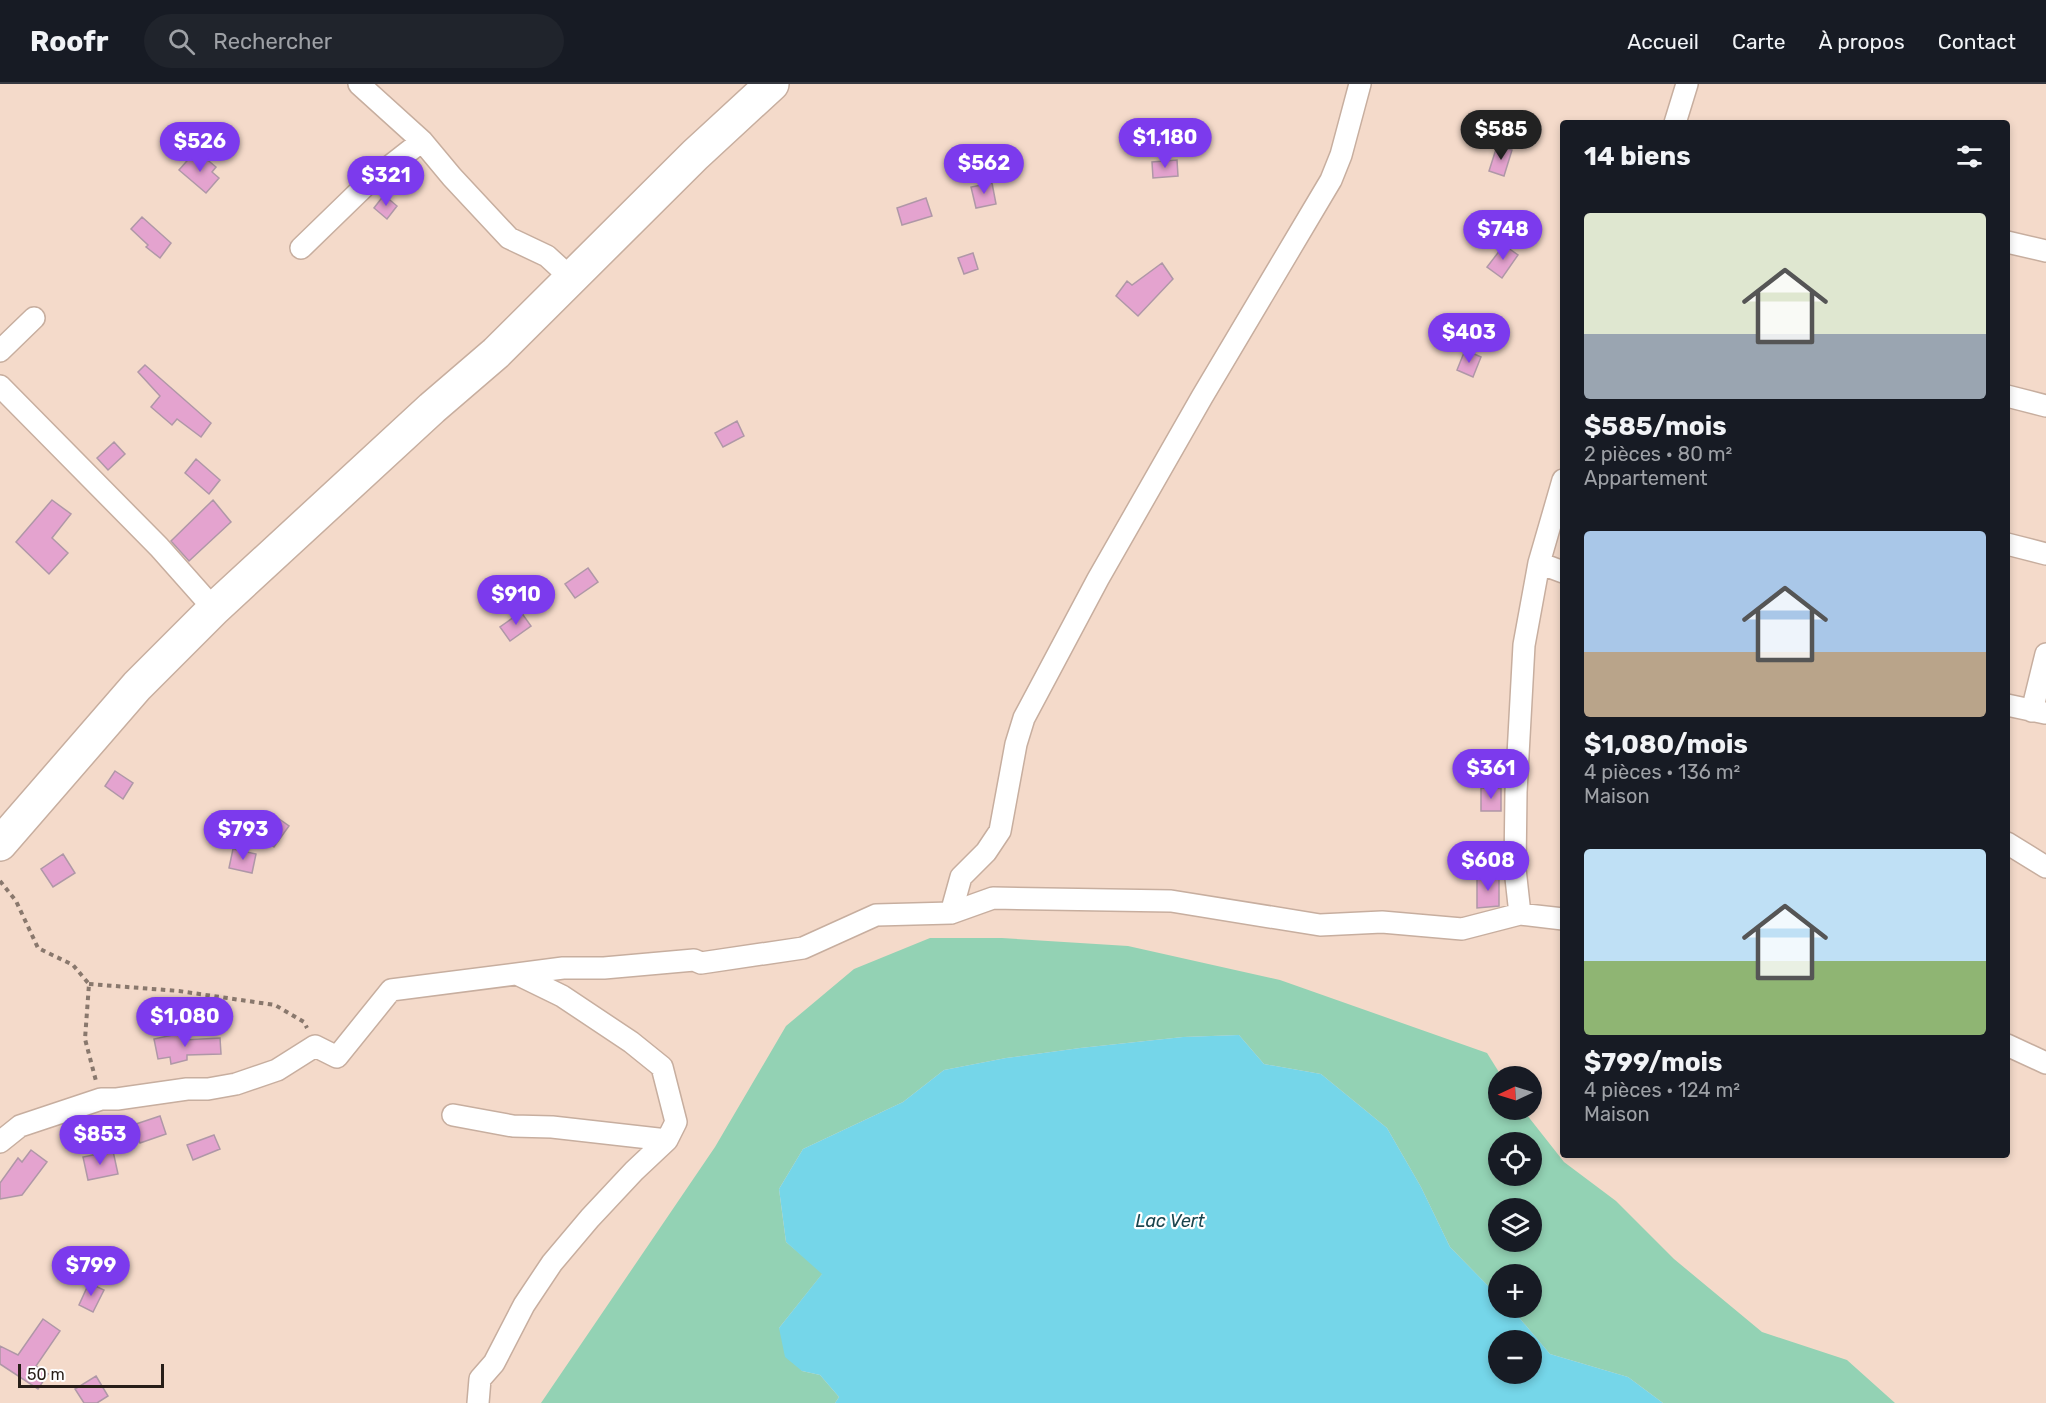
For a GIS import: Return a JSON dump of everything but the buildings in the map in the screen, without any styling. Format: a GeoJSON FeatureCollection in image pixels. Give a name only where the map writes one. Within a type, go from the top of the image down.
{"type":"FeatureCollection","features":[{"type":"Feature","properties":{"kind":"highway"},"geometry":{"type":"LineString","coordinates":[[0,844],[137,686],[214,609],[432,408],[496,353],[695,155],[772,84]]}},
{"type":"Feature","properties":{"kind":"street"},"geometry":{"type":"LineString","coordinates":[[359,84],[422,141],[509,238],[547,256],[572,278]]}},
{"type":"Feature","properties":{"kind":"street"},"geometry":{"type":"LineString","coordinates":[[951,913],[961,877],[986,852],[1000,831],[1016,744],[1024,718],[1098,579],[1196,407],[1331,180],[1341,155],[1360,84]]}},
{"type":"Feature","properties":{"kind":"street"},"geometry":{"type":"LineString","coordinates":[[1677,120],[1687,84]]}},
{"type":"Feature","properties":{"kind":"street"},"geometry":{"type":"LineString","coordinates":[[301,248],[367,184],[422,141]]}},
{"type":"Feature","properties":{"kind":"street"},"geometry":{"type":"LineString","coordinates":[[2010,243],[2046,251]]}},
{"type":"Feature","properties":{"kind":"street"},"geometry":{"type":"LineString","coordinates":[[0,351],[34,318]]}},
{"type":"Feature","properties":{"kind":"street"},"geometry":{"type":"LineString","coordinates":[[0,386],[159,547],[214,609]]}},
{"type":"Feature","properties":{"kind":"street"},"geometry":{"type":"LineString","coordinates":[[2010,397],[2046,406]]}},
{"type":"Feature","properties":{"kind":"street"},"geometry":{"type":"LineString","coordinates":[[1520,915],[1515,869],[1516,792],[1524,645],[1539,563],[1560,490]]}},
{"type":"Feature","properties":{"kind":"street"},"geometry":{"type":"LineString","coordinates":[[2010,545],[2046,554]]}},
{"type":"Feature","properties":{"kind":"street"},"geometry":{"type":"LineString","coordinates":[[1539,563],[1560,571]]}},
{"type":"Feature","properties":{"kind":"street"},"geometry":{"type":"LineString","coordinates":[[2010,706],[2039,712],[2046,654]]}},
{"type":"Feature","properties":{"kind":"street"},"geometry":{"type":"LineString","coordinates":[[2010,845],[2046,867]]}},
{"type":"Feature","properties":{"kind":"street"},"geometry":{"type":"LineString","coordinates":[[0,1142],[20,1126],[101,1099],[117,1099],[187,1089],[208,1089],[236,1084],[276,1070],[315,1046],[336,1057],[391,990],[563,968],[604,968],[694,960],[701,963],[803,948],[876,915],[951,913],[993,898],[1171,902],[1320,925],[1382,922],[1462,929],[1520,915],[1560,919]]}},
{"type":"Feature","properties":{"kind":"street"},"geometry":{"type":"LineString","coordinates":[[478,1403],[480,1380],[494,1363],[524,1305],[552,1263],[612,1195],[667,1140],[676,1122],[662,1067],[631,1042],[562,996],[519,975]]}},
{"type":"Feature","properties":{"kind":"street"},"geometry":{"type":"LineString","coordinates":[[2010,1046],[2046,1063]]}},
{"type":"Feature","properties":{"kind":"street"},"geometry":{"type":"LineString","coordinates":[[453,1115],[513,1126],[552,1126],[667,1140]]}},
{"type":"Feature","properties":{"kind":"path"},"geometry":{"type":"LineString","coordinates":[[0,881],[16,901],[38,948],[73,965],[89,984],[85,1039],[101,1099]]}},
{"type":"Feature","properties":{"kind":"path"},"geometry":{"type":"LineString","coordinates":[[89,984],[179,991],[275,1005],[304,1022],[315,1046]]}},
{"type":"Feature","properties":{"kind":"green space"},"geometry":{"type":"Polygon","coordinates":[[[930,938],[1002,938],[1128,946],[1280,980],[1487,1053],[1495,1066],[1488,1066],[1488,1120],[1531,1120],[1540,1132],[1488,1132],[1488,1186],[1542,1186],[1542,1134],[1564,1162],[1616,1201],[1674,1259],[1762,1332],[1847,1360],[1895,1403],[1663,1403],[1628,1377],[1550,1354],[1542,1345],[1542,1330],[1530,1330],[1519,1318],[1542,1318],[1542,1264],[1488,1264],[1488,1286],[1450,1247],[1421,1187],[1387,1128],[1321,1074],[1264,1064],[1239,1035],[1183,1037],[1080,1048],[1006,1058],[944,1070],[903,1102],[803,1149],[779,1189],[786,1242],[823,1273],[779,1328],[802,1371],[820,1375],[839,1397],[835,1403],[541,1403],[715,1147],[786,1026],[854,969],[930,938]]]}},
{"type":"Feature","properties":{"kind":"water","name":"Lac Vert"},"geometry":{"type":"Polygon","coordinates":[[[1239,1035],[1264,1064],[1321,1074],[1387,1128],[1421,1187],[1450,1247],[1488,1286],[1488,1318],[1519,1318],[1530,1330],[1488,1330],[1488,1384],[1542,1384],[1542,1345],[1550,1354],[1628,1377],[1663,1403],[835,1403],[839,1397],[820,1375],[802,1371],[785,1357],[779,1328],[822,1274],[786,1242],[779,1189],[803,1149],[903,1102],[944,1070],[1006,1058],[1183,1037],[1239,1035]]]}}]}
